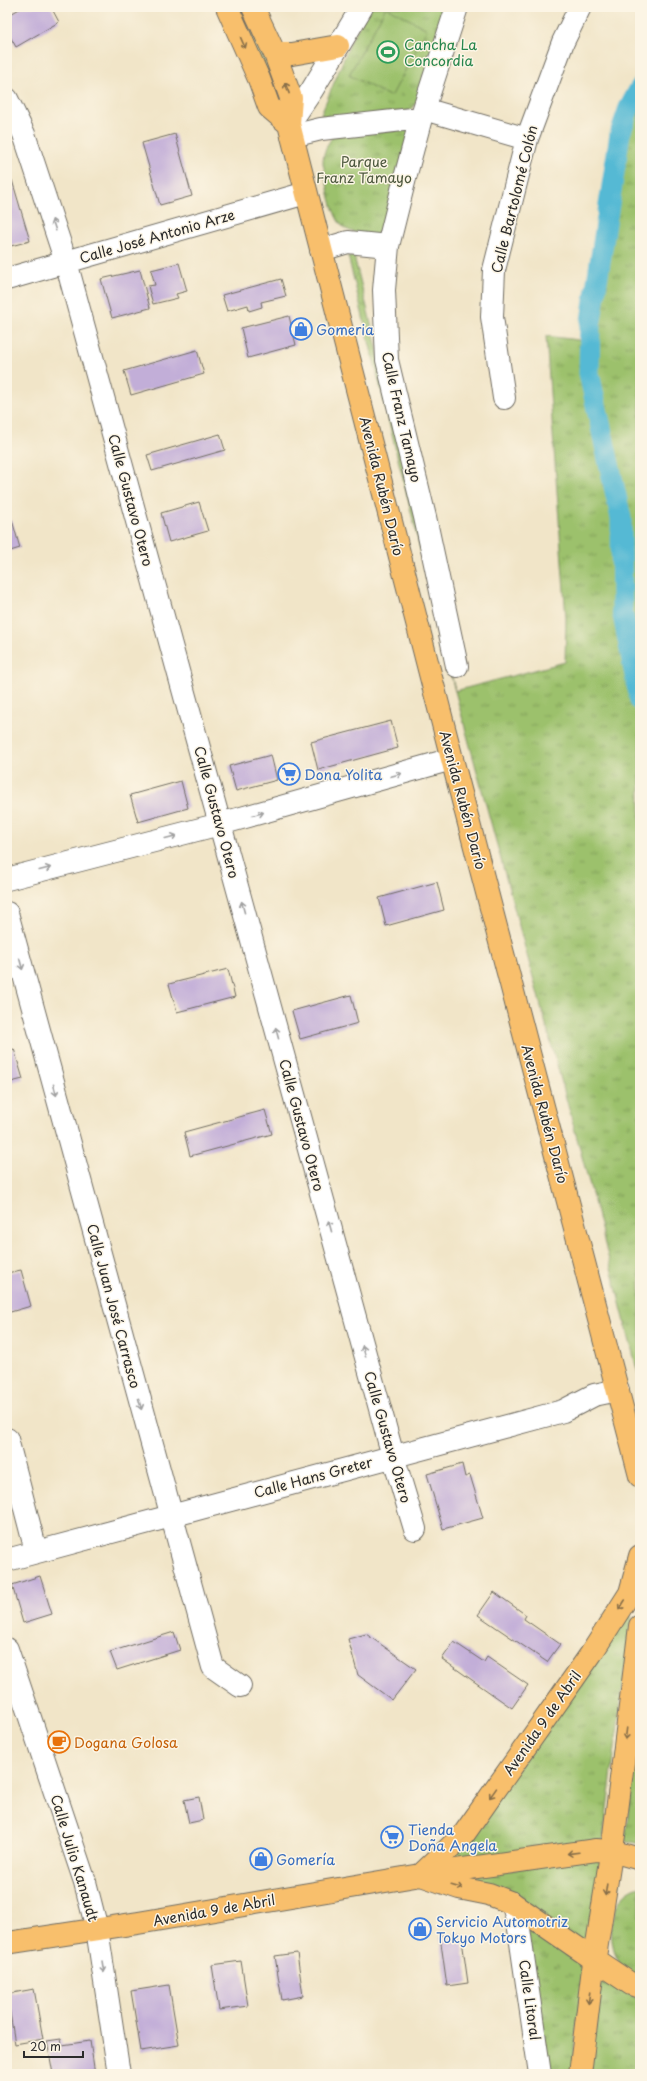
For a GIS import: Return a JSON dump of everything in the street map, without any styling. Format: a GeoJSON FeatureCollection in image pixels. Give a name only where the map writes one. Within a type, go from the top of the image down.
{"type":"FeatureCollection","features":[{"type":"Feature","properties":{"kind":"main road"},"geometry":{"type":"LineString","coordinates":[[227,7],[259,78],[269,107],[290,130]]}},
{"type":"Feature","properties":{"kind":"main road","name":"Avenida Rubén Darío"},"geometry":{"type":"LineString","coordinates":[[253,7],[275,54],[291,98],[290,130],[452,759],[640,1476]]}},
{"type":"Feature","properties":{"kind":"main road"},"geometry":{"type":"LineString","coordinates":[[275,54],[292,54],[338,46]]}},
{"type":"Feature","properties":{"kind":"main road","name":"Avenida 9 de Abril"},"geometry":{"type":"LineString","coordinates":[[420,1875],[464,1834],[591,1654],[630,1593],[640,1556]]}},
{"type":"Feature","properties":{"kind":"main road"},"geometry":{"type":"LineString","coordinates":[[580,2074],[640,1626]]}},
{"type":"Feature","properties":{"kind":"main road"},"geometry":{"type":"LineString","coordinates":[[420,1875],[596,1850],[611,1851],[640,1859]]}},
{"type":"Feature","properties":{"kind":"main road","name":"Avenida 9 de Abril"},"geometry":{"type":"LineString","coordinates":[[7,1943],[420,1875],[459,1888],[489,1894],[512,1903],[637,1988]]}},
{"type":"Feature","properties":{"kind":"street"},"geometry":{"type":"LineString","coordinates":[[290,130],[362,7]]}},
{"type":"Feature","properties":{"kind":"street","name":"Calle Franz Tamayo"},"geometry":{"type":"LineString","coordinates":[[457,7],[422,113],[388,246],[384,290],[387,360],[425,517],[457,666]]}},
{"type":"Feature","properties":{"kind":"street","name":"Calle Bartolomé Colón"},"geometry":{"type":"LineString","coordinates":[[504,398],[492,317],[494,270],[527,139],[563,42],[580,7]]}},
{"type":"Feature","properties":{"kind":"street","name":"Calle Gustavo Otero"},"geometry":{"type":"LineString","coordinates":[[7,99],[24,134],[66,262],[393,1456],[415,1529]]}},
{"type":"Feature","properties":{"kind":"street"},"geometry":{"type":"LineString","coordinates":[[290,130],[322,129],[422,113],[527,139]]}},
{"type":"Feature","properties":{"kind":"street","name":"Calle José Antonio Arze"},"geometry":{"type":"LineString","coordinates":[[7,279],[306,193]]}},
{"type":"Feature","properties":{"kind":"street"},"geometry":{"type":"LineString","coordinates":[[321,250],[348,242],[388,246]]}},
{"type":"Feature","properties":{"kind":"street"},"geometry":{"type":"LineString","coordinates":[[7,879],[220,824],[452,759]]}},
{"type":"Feature","properties":{"kind":"street","name":"Calle Juan José Carrasco"},"geometry":{"type":"LineString","coordinates":[[7,913],[170,1515],[213,1667],[240,1686]]}},
{"type":"Feature","properties":{"kind":"street","name":"Calle Hans Greter"},"geometry":{"type":"LineString","coordinates":[[7,1560],[170,1515],[563,1411],[594,1395],[618,1390]]}},
{"type":"Feature","properties":{"kind":"street"},"geometry":{"type":"LineString","coordinates":[[7,1439],[36,1551]]}},
{"type":"Feature","properties":{"kind":"street","name":"Calle Julio Kanaudt"},"geometry":{"type":"LineString","coordinates":[[7,1648],[85,1882],[97,1929],[119,2074]]}},
{"type":"Feature","properties":{"kind":"street","name":"Calle Litoral"},"geometry":{"type":"LineString","coordinates":[[512,1903],[518,1922],[540,2074]]}},
{"type":"Feature","properties":{"kind":"green space"},"geometry":{"type":"Polygon","coordinates":[[[235,7],[244,7],[281,97],[280,100],[276,102],[235,7]]]}},
{"type":"Feature","properties":{"kind":"green space","name":"Parque Franz Tamayo"},"geometry":{"type":"Polygon","coordinates":[[[370,7],[450,7],[428,79],[412,110],[332,120],[321,114],[352,39],[370,7]]]}},
{"type":"Feature","properties":{"kind":"green space","name":"Cancha La Concordia"},"geometry":{"type":"Polygon","coordinates":[[[386,7],[427,29],[391,97],[349,75],[386,7]]]}},
{"type":"Feature","properties":{"kind":"green space"},"geometry":{"type":"Polygon","coordinates":[[[640,96],[640,1381],[590,1186],[455,691],[565,662],[566,619],[546,336],[594,342],[627,132],[640,96]]]}},
{"type":"Feature","properties":{"kind":"green space","name":"Parque Franz Tamayo"},"geometry":{"type":"Polygon","coordinates":[[[410,129],[383,237],[359,234],[346,229],[341,225],[333,209],[323,163],[327,146],[331,139],[333,136],[410,129]]]}},
{"type":"Feature","properties":{"kind":"green space"},"geometry":{"type":"Polygon","coordinates":[[[348,256],[354,256],[381,364],[455,691],[348,256]]]}},
{"type":"Feature","properties":{"kind":"green space"},"geometry":{"type":"Polygon","coordinates":[[[627,1614],[632,1617],[603,1840],[451,1861],[627,1614]]]}},
{"type":"Feature","properties":{"kind":"green space"},"geometry":{"type":"Polygon","coordinates":[[[640,1714],[640,1844],[625,1840],[640,1714]]]}},
{"type":"Feature","properties":{"kind":"green space"},"geometry":{"type":"Polygon","coordinates":[[[601,1856],[587,1947],[451,1878],[601,1856]]]}},
{"type":"Feature","properties":{"kind":"green space"},"geometry":{"type":"Polygon","coordinates":[[[640,1886],[640,1978],[624,1969],[617,1957],[613,1946],[612,1921],[615,1909],[621,1899],[629,1891],[640,1886]]]}},
{"type":"Feature","properties":{"kind":"green space"},"geometry":{"type":"Polygon","coordinates":[[[525,1920],[584,1965],[571,2074],[549,2074],[525,1920]]]}},
{"type":"Feature","properties":{"kind":"green space"},"geometry":{"type":"Polygon","coordinates":[[[602,1973],[640,2001],[640,2074],[590,2074],[602,1973]]]}},
{"type":"Feature","properties":{"kind":"building"},"geometry":{"type":"Polygon","coordinates":[[[23,7],[51,7],[59,22],[16,47],[7,31],[7,16],[23,7]]]}},
{"type":"Feature","properties":{"kind":"building"},"geometry":{"type":"Polygon","coordinates":[[[175,134],[192,196],[160,205],[142,143],[175,134]]]}},
{"type":"Feature","properties":{"kind":"building"},"geometry":{"type":"Polygon","coordinates":[[[12,180],[30,241],[7,247],[7,182],[12,180]]]}},
{"type":"Feature","properties":{"kind":"building"},"geometry":{"type":"Polygon","coordinates":[[[179,263],[187,291],[176,294],[178,298],[153,304],[148,286],[155,285],[151,270],[179,263]]]}},
{"type":"Feature","properties":{"kind":"building"},"geometry":{"type":"Polygon","coordinates":[[[140,270],[150,308],[112,318],[101,279],[140,270]]]}},
{"type":"Feature","properties":{"kind":"building"},"geometry":{"type":"Polygon","coordinates":[[[281,279],[286,296],[261,302],[262,307],[249,311],[248,305],[227,311],[222,295],[281,279]]]}},
{"type":"Feature","properties":{"kind":"building"},"geometry":{"type":"Polygon","coordinates":[[[289,316],[296,345],[248,358],[241,328],[289,316]]]}},
{"type":"Feature","properties":{"kind":"building"},"geometry":{"type":"Polygon","coordinates":[[[197,350],[204,374],[131,395],[124,371],[197,350]]]}},
{"type":"Feature","properties":{"kind":"building"},"geometry":{"type":"Polygon","coordinates":[[[220,434],[225,450],[152,471],[147,455],[220,434]]]}},
{"type":"Feature","properties":{"kind":"building"},"geometry":{"type":"Polygon","coordinates":[[[199,502],[208,531],[169,542],[161,513],[199,502]]]}},
{"type":"Feature","properties":{"kind":"building"},"geometry":{"type":"Polygon","coordinates":[[[12,520],[20,548],[7,552],[7,521],[12,520]]]}},
{"type":"Feature","properties":{"kind":"building"},"geometry":{"type":"Polygon","coordinates":[[[391,721],[398,748],[318,770],[311,742],[391,721]]]}},
{"type":"Feature","properties":{"kind":"building"},"geometry":{"type":"Polygon","coordinates":[[[271,755],[277,780],[236,791],[229,766],[271,755]]]}},
{"type":"Feature","properties":{"kind":"building"},"geometry":{"type":"Polygon","coordinates":[[[181,781],[188,808],[138,822],[130,795],[181,781]]]}},
{"type":"Feature","properties":{"kind":"building"},"geometry":{"type":"Polygon","coordinates":[[[437,882],[444,910],[386,926],[379,898],[437,882]]]}},
{"type":"Feature","properties":{"kind":"building"},"geometry":{"type":"Polygon","coordinates":[[[228,969],[235,997],[177,1012],[169,984],[228,969]]]}},
{"type":"Feature","properties":{"kind":"building"},"geometry":{"type":"Polygon","coordinates":[[[351,995],[358,1023],[300,1039],[292,1011],[351,995]]]}},
{"type":"Feature","properties":{"kind":"building"},"geometry":{"type":"Polygon","coordinates":[[[14,1049],[23,1079],[7,1083],[7,1051],[14,1049]]]}},
{"type":"Feature","properties":{"kind":"building"},"geometry":{"type":"Polygon","coordinates":[[[265,1110],[272,1134],[190,1156],[184,1132],[265,1110]]]}},
{"type":"Feature","properties":{"kind":"building"},"geometry":{"type":"Polygon","coordinates":[[[21,1270],[31,1306],[7,1313],[7,1273],[21,1270]]]}},
{"type":"Feature","properties":{"kind":"building"},"geometry":{"type":"Polygon","coordinates":[[[462,1464],[465,1477],[470,1475],[483,1518],[443,1529],[427,1474],[462,1464]]]}},
{"type":"Feature","properties":{"kind":"building"},"geometry":{"type":"Polygon","coordinates":[[[40,1576],[52,1614],[23,1623],[12,1585],[40,1576]]]}},
{"type":"Feature","properties":{"kind":"building"},"geometry":{"type":"Polygon","coordinates":[[[494,1592],[526,1615],[524,1619],[560,1644],[547,1662],[478,1615],[494,1592]]]}},
{"type":"Feature","properties":{"kind":"building"},"geometry":{"type":"Polygon","coordinates":[[[174,1632],[180,1650],[117,1670],[110,1652],[174,1632]]]}},
{"type":"Feature","properties":{"kind":"building"},"geometry":{"type":"Polygon","coordinates":[[[366,1634],[416,1669],[392,1700],[358,1675],[348,1639],[366,1634]]]}},
{"type":"Feature","properties":{"kind":"building"},"geometry":{"type":"Polygon","coordinates":[[[454,1642],[484,1662],[487,1657],[528,1685],[512,1708],[442,1659],[454,1642]]]}},
{"type":"Feature","properties":{"kind":"building"},"geometry":{"type":"Polygon","coordinates":[[[199,1797],[203,1820],[189,1823],[184,1800],[199,1797]]]}},
{"type":"Feature","properties":{"kind":"building"},"geometry":{"type":"Polygon","coordinates":[[[461,1933],[468,1983],[447,1986],[440,1936],[461,1933]]]}},
{"type":"Feature","properties":{"kind":"building"},"geometry":{"type":"Polygon","coordinates":[[[297,1953],[303,1996],[282,2000],[275,1956],[297,1953]]]}},
{"type":"Feature","properties":{"kind":"building"},"geometry":{"type":"Polygon","coordinates":[[[241,1961],[248,2006],[219,2010],[212,1965],[241,1961]]]}},
{"type":"Feature","properties":{"kind":"building"},"geometry":{"type":"Polygon","coordinates":[[[169,1985],[179,2045],[141,2051],[131,1991],[169,1985]]]}},
{"type":"Feature","properties":{"kind":"building"},"geometry":{"type":"Polygon","coordinates":[[[34,1989],[43,2039],[15,2044],[7,1994],[34,1989]]]}},
{"type":"Feature","properties":{"kind":"building"},"geometry":{"type":"Polygon","coordinates":[[[61,2039],[62,2045],[90,2041],[95,2074],[53,2074],[47,2041],[61,2039]]]}},
{"type":"Feature","properties":{"kind":"waterway"},"geometry":{"type":"LineString","coordinates":[[640,88],[629,108],[620,134],[590,327],[589,373],[621,518],[622,610],[640,701]]}},
{"type":"Feature","properties":{"kind":"place","name":"Cancha La Concordia"},"geometry":{"type":"Point","coordinates":[388,52]}},
{"type":"Feature","properties":{"kind":"place","name":"Gomeria"},"geometry":{"type":"Point","coordinates":[301,329]}},
{"type":"Feature","properties":{"kind":"place","name":"Dona Yolita"},"geometry":{"type":"Point","coordinates":[289,774]}},
{"type":"Feature","properties":{"kind":"place","name":"Dogana Golosa"},"geometry":{"type":"Point","coordinates":[59,1742]}},
{"type":"Feature","properties":{"kind":"place","name":"Tienda Doña Angela"},"geometry":{"type":"Point","coordinates":[392,1837]}},
{"type":"Feature","properties":{"kind":"place","name":"Gomería"},"geometry":{"type":"Point","coordinates":[261,1859]}},
{"type":"Feature","properties":{"kind":"place","name":"Servicio Automotriz Tokyo Motors"},"geometry":{"type":"Point","coordinates":[420,1929]}}]}
